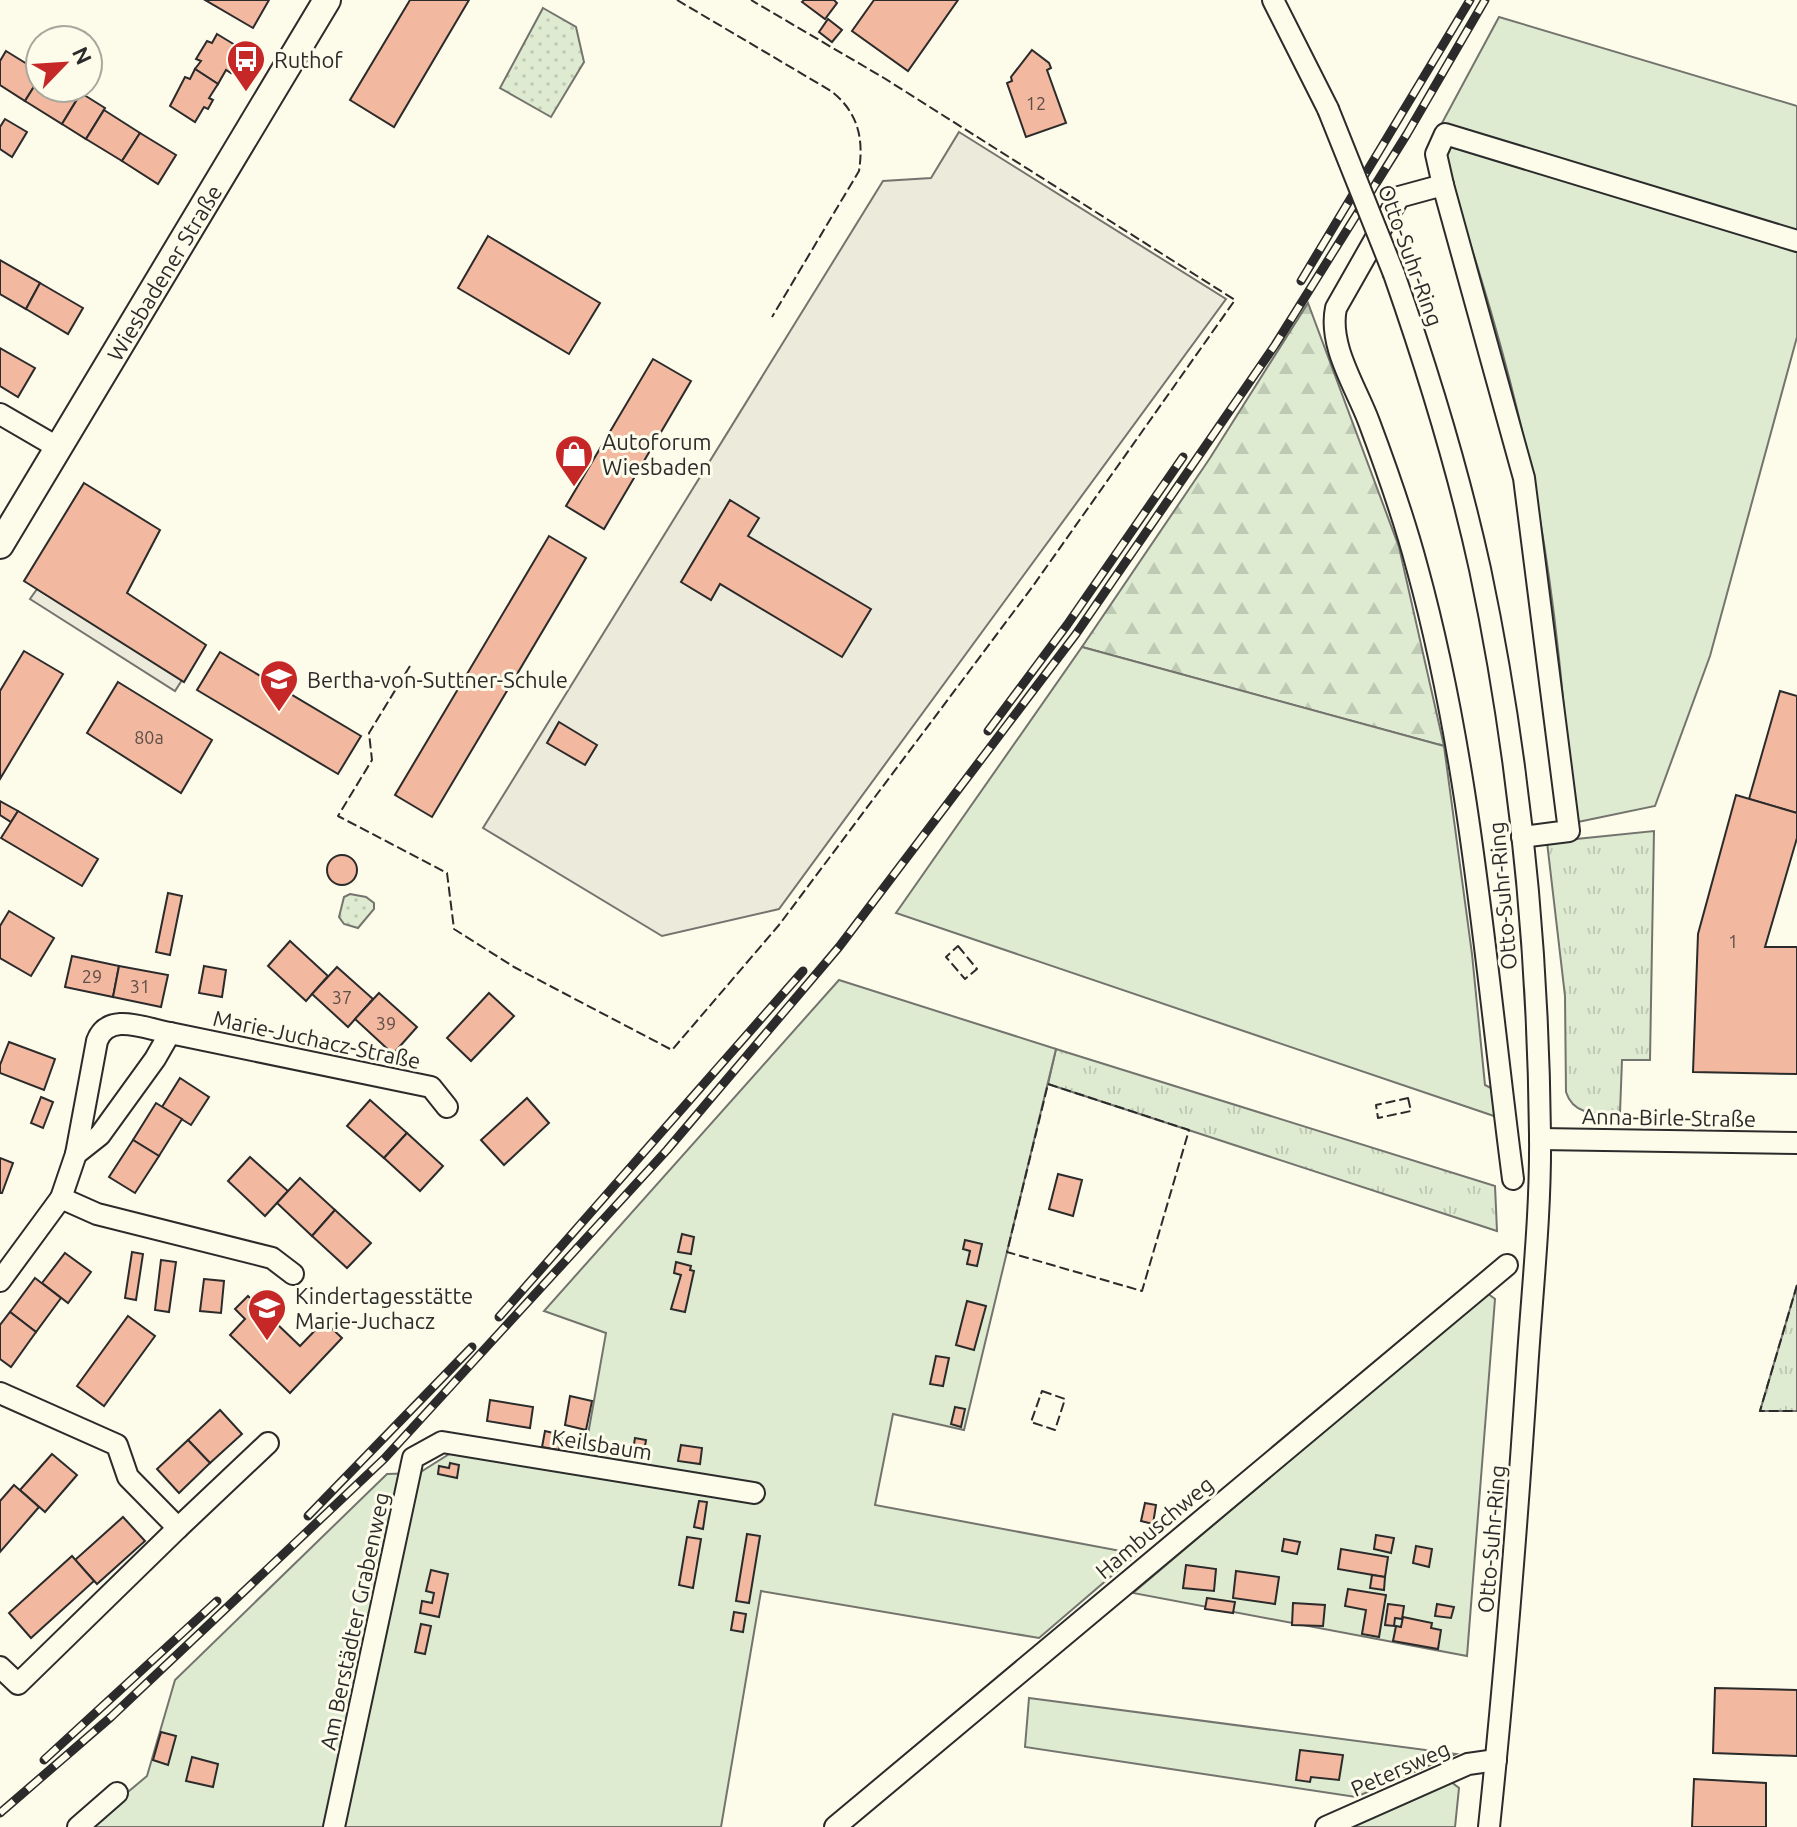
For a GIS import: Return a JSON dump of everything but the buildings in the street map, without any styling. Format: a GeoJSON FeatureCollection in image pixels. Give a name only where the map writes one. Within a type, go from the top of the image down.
{"type":"FeatureCollection","features":[{"type":"Feature","properties":{"kind":"main road","name":"Wiesbadener Straße"},"geometry":{"type":"LineString","coordinates":[[0,545],[327,0]]}},
{"type":"Feature","properties":{"kind":"street","name":"Otto-Suhr-Ring"},"geometry":{"type":"LineString","coordinates":[[1273,0],[1328,109],[1394,274],[1443,423],[1480,570],[1502,686],[1522,837],[1538,1021],[1540,1139],[1519,1499],[1489,1827]]}},
{"type":"Feature","properties":{"kind":"street"},"geometry":{"type":"LineString","coordinates":[[1522,837],[1569,831],[1524,478],[1443,185],[1436,154],[1445,134],[1797,241]]}},
{"type":"Feature","properties":{"kind":"street"},"geometry":{"type":"LineString","coordinates":[[1443,185],[1399,197],[1336,308],[1332,324],[1400,510],[1445,679],[1473,852],[1513,1179]]}},
{"type":"Feature","properties":{"kind":"street"},"geometry":{"type":"LineString","coordinates":[[0,414],[57,447]]}},
{"type":"Feature","properties":{"kind":"street","name":"Marie-Juchacz-Straße"},"geometry":{"type":"LineString","coordinates":[[0,1281],[61,1198],[76,1154],[101,1032],[109,1025],[120,1023],[431,1087],[447,1107]]}},
{"type":"Feature","properties":{"kind":"street","name":"Marie-Juchacz-Straße"},"geometry":{"type":"LineString","coordinates":[[76,1154],[100,1135],[170,1033]]}},
{"type":"Feature","properties":{"kind":"street","name":"Anna-Birle-Straße"},"geometry":{"type":"LineString","coordinates":[[1540,1139],[1797,1143]]}},
{"type":"Feature","properties":{"kind":"street"},"geometry":{"type":"LineString","coordinates":[[61,1198],[97,1214],[272,1258],[293,1274]]}},
{"type":"Feature","properties":{"kind":"street","name":"Hambuschweg"},"geometry":{"type":"LineString","coordinates":[[835,1827],[1507,1265]]}},
{"type":"Feature","properties":{"kind":"street"},"geometry":{"type":"LineString","coordinates":[[0,1393],[117,1445],[128,1477],[178,1528]]}},
{"type":"Feature","properties":{"kind":"street","name":"Keilsbaum"},"geometry":{"type":"LineString","coordinates":[[442,1442],[754,1493]]}},
{"type":"Feature","properties":{"kind":"street","name":"Am Berstädter Grabenweg"},"geometry":{"type":"LineString","coordinates":[[334,1827],[413,1458],[442,1442]]}},
{"type":"Feature","properties":{"kind":"street"},"geometry":{"type":"LineString","coordinates":[[0,1667],[18,1684],[268,1443]]}},
{"type":"Feature","properties":{"kind":"street","name":"Petersweg"},"geometry":{"type":"LineString","coordinates":[[1326,1827],[1468,1764],[1496,1760]]}},
{"type":"Feature","properties":{"kind":"street"},"geometry":{"type":"LineString","coordinates":[[78,1827],[117,1793]]}},
{"type":"Feature","properties":{"kind":"green space"},"geometry":{"type":"Polygon","coordinates":[[[543,8],[576,27],[584,62],[551,117],[500,88],[543,8]]]}},
{"type":"Feature","properties":{"kind":"green space"},"geometry":{"type":"Polygon","coordinates":[[[1499,17],[1797,106],[1797,337],[1710,656],[1655,806],[1573,823],[1554,616],[1526,447],[1491,312],[1435,136],[1499,17]]]}},
{"type":"Feature","properties":{"kind":"green space"},"geometry":{"type":"Polygon","coordinates":[[[1308,303],[1399,547],[1444,746],[1082,647],[1210,458],[1308,303]]]}},
{"type":"Feature","properties":{"kind":"green space"},"geometry":{"type":"Polygon","coordinates":[[[1082,647],[1444,746],[1472,954],[1485,1085],[1493,1089],[1494,1116],[896,913],[1082,647]]]}},
{"type":"Feature","properties":{"kind":"green space"},"geometry":{"type":"Polygon","coordinates":[[[1654,831],[1650,1060],[1622,1060],[1620,1113],[1588,1112],[1575,1106],[1566,1092],[1565,996],[1547,842],[1654,831]]]}},
{"type":"Feature","properties":{"kind":"green space"},"geometry":{"type":"Polygon","coordinates":[[[350,894],[366,897],[374,903],[374,909],[358,928],[344,924],[339,917],[344,897],[350,894]]]}},
{"type":"Feature","properties":{"kind":"green space"},"geometry":{"type":"Polygon","coordinates":[[[839,980],[1056,1049],[964,1430],[893,1414],[875,1505],[1137,1554],[1039,1638],[761,1591],[721,1827],[86,1827],[147,1776],[175,1680],[387,1474],[419,1473],[454,1451],[581,1474],[606,1333],[544,1311],[839,980]]]}},
{"type":"Feature","properties":{"kind":"green space"},"geometry":{"type":"Polygon","coordinates":[[[1056,1049],[1495,1186],[1497,1231],[1048,1084],[1056,1049]]]}},
{"type":"Feature","properties":{"kind":"green space"},"geometry":{"type":"Polygon","coordinates":[[[1797,1285],[1797,1411],[1760,1411],[1797,1285]]]}},
{"type":"Feature","properties":{"kind":"green space"},"geometry":{"type":"Polygon","coordinates":[[[1487,1293],[1495,1299],[1467,1656],[1133,1593],[1487,1293]]]}},
{"type":"Feature","properties":{"kind":"green space"},"geometry":{"type":"Polygon","coordinates":[[[1029,1698],[1456,1754],[1356,1797],[1025,1747],[1029,1698]]]}},
{"type":"Feature","properties":{"kind":"green space"},"geometry":{"type":"Polygon","coordinates":[[[1450,1781],[1459,1788],[1455,1827],[1349,1827],[1450,1781]]]}},
{"type":"Feature","properties":{"kind":"shaded area"},"geometry":{"type":"Polygon","coordinates":[[[959,132],[1226,299],[779,909],[662,936],[483,828],[883,181],[931,178],[959,132]]]}},
{"type":"Feature","properties":{"kind":"shaded area"},"geometry":{"type":"Polygon","coordinates":[[[37,589],[182,680],[175,691],[30,599],[37,589]]]}},
{"type":"Feature","properties":{"kind":"railway"},"geometry":{"type":"LineString","coordinates":[[1301,281],[1470,0]]}},
{"type":"Feature","properties":{"kind":"railway"},"geometry":{"type":"LineString","coordinates":[[0,1813],[111,1717],[384,1459],[667,1150],[839,947],[1076,634],[1275,345],[1407,134],[1485,0]]}},
{"type":"Feature","properties":{"kind":"railway"},"geometry":{"type":"LineString","coordinates":[[988,731],[1067,625],[1183,457]]}},
{"type":"Feature","properties":{"kind":"railway"},"geometry":{"type":"LineString","coordinates":[[499,1317],[803,971]]}},
{"type":"Feature","properties":{"kind":"railway"},"geometry":{"type":"LineString","coordinates":[[308,1516],[472,1347]]}},
{"type":"Feature","properties":{"kind":"railway"},"geometry":{"type":"LineString","coordinates":[[44,1760],[217,1601]]}},
{"type":"Feature","properties":{"kind":"fence"},"geometry":{"type":"LineString","coordinates":[[677,0],[831,91],[847,108],[857,126],[861,148],[859,171],[772,317]]}},
{"type":"Feature","properties":{"kind":"fence"},"geometry":{"type":"LineString","coordinates":[[410,666],[369,733],[372,760],[338,816],[447,873],[454,929],[514,967],[672,1050],[779,925],[1033,586],[1235,300],[884,78],[751,0]]}},
{"type":"Feature","properties":{"kind":"fence"},"geometry":{"type":"LineString","coordinates":[[958,946],[977,969],[965,979],[946,957],[958,946]]}},
{"type":"Feature","properties":{"kind":"fence"},"geometry":{"type":"LineString","coordinates":[[1048,1084],[1189,1130],[1142,1291],[1007,1252],[1048,1084]]}},
{"type":"Feature","properties":{"kind":"fence"},"geometry":{"type":"LineString","coordinates":[[1408,1098],[1411,1111],[1378,1118],[1376,1105],[1408,1098]]}},
{"type":"Feature","properties":{"kind":"fence"},"geometry":{"type":"LineString","coordinates":[[1797,1285],[1760,1411],[1797,1411]]}},
{"type":"Feature","properties":{"kind":"fence"},"geometry":{"type":"LineString","coordinates":[[1042,1391],[1065,1399],[1055,1430],[1031,1422],[1042,1391]]}},
{"type":"Feature","properties":{"kind":"place","name":"Ruthof"},"geometry":{"type":"Point","coordinates":[246,93]}},
{"type":"Feature","properties":{"kind":"place","name":"Autoforum Wiesbaden"},"geometry":{"type":"Point","coordinates":[574,488]}},
{"type":"Feature","properties":{"kind":"place","name":"Bertha-von-Suttner-Schule"},"geometry":{"type":"Point","coordinates":[279,713]}},
{"type":"Feature","properties":{"kind":"place","name":"Kindertagesstätte Marie-Juchacz"},"geometry":{"type":"Point","coordinates":[267,1342]}}]}
